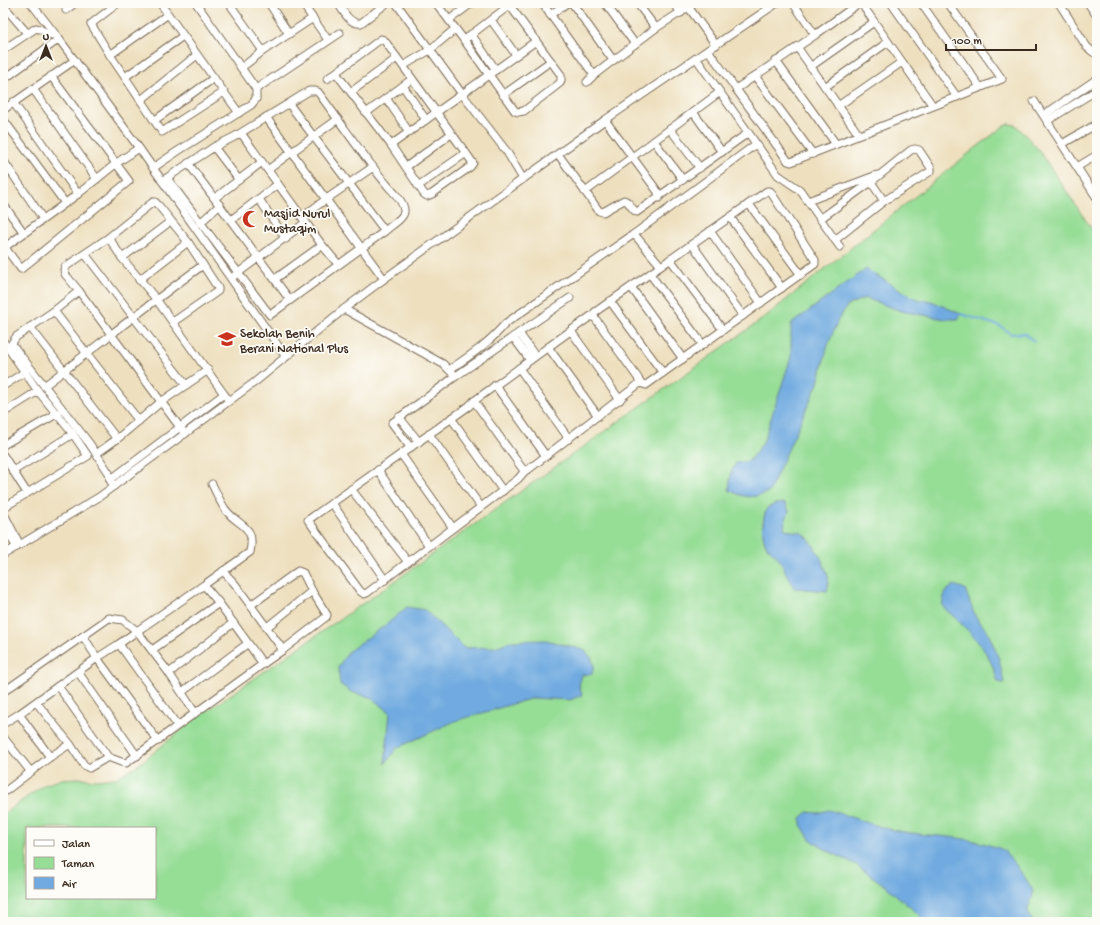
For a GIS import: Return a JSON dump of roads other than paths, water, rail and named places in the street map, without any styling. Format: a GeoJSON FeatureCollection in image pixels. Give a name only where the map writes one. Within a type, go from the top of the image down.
{"type":"FeatureCollection","features":[{"type":"Feature","properties":{"kind":"street"},"geometry":{"type":"LineString","coordinates":[[31,3],[75,60],[153,168],[165,180],[200,223],[270,315],[385,231],[404,213],[404,208],[400,200],[372,167],[338,119],[315,90],[309,91],[241,133],[214,147],[188,163],[165,180]]}},
{"type":"Feature","properties":{"kind":"street"},"geometry":{"type":"LineString","coordinates":[[66,10],[75,3]]}},
{"type":"Feature","properties":{"kind":"street"},"geometry":{"type":"LineString","coordinates":[[118,3],[91,24],[162,132],[224,92]]}},
{"type":"Feature","properties":{"kind":"street"},"geometry":{"type":"LineString","coordinates":[[160,3],[167,15],[239,113]]}},
{"type":"Feature","properties":{"kind":"street"},"geometry":{"type":"LineString","coordinates":[[153,168],[251,106],[254,102],[256,89],[196,3]]}},
{"type":"Feature","properties":{"kind":"street"},"geometry":{"type":"LineString","coordinates":[[229,3],[263,51]]}},
{"type":"Feature","properties":{"kind":"street"},"geometry":{"type":"LineString","coordinates":[[269,3],[290,34]]}},
{"type":"Feature","properties":{"kind":"street"},"geometry":{"type":"LineString","coordinates":[[302,3],[328,40]]}},
{"type":"Feature","properties":{"kind":"street"},"geometry":{"type":"LineString","coordinates":[[338,3],[352,22],[356,24],[361,23],[387,3]]}},
{"type":"Feature","properties":{"kind":"street"},"geometry":{"type":"LineString","coordinates":[[396,3],[462,94],[507,152],[523,178]]}},
{"type":"Feature","properties":{"kind":"street"},"geometry":{"type":"LineString","coordinates":[[436,3],[515,111],[524,111],[560,83],[561,75],[509,4],[491,20],[464,40]]}},
{"type":"Feature","properties":{"kind":"street"},"geometry":{"type":"LineString","coordinates":[[449,20],[472,3]]}},
{"type":"Feature","properties":{"kind":"street"},"geometry":{"type":"LineString","coordinates":[[542,3],[594,75]]}},
{"type":"Feature","properties":{"kind":"street"},"geometry":{"type":"LineString","coordinates":[[550,15],[567,3]]}},
{"type":"Feature","properties":{"kind":"street"},"geometry":{"type":"LineString","coordinates":[[572,3],[613,60]]}},
{"type":"Feature","properties":{"kind":"street"},"geometry":{"type":"LineString","coordinates":[[606,3],[635,44]]}},
{"type":"Feature","properties":{"kind":"street"},"geometry":{"type":"LineString","coordinates":[[637,3],[656,28]]}},
{"type":"Feature","properties":{"kind":"street"},"geometry":{"type":"LineString","coordinates":[[674,3],[681,13]]}},
{"type":"Feature","properties":{"kind":"street"},"geometry":{"type":"LineString","coordinates":[[112,483],[185,434],[286,357],[344,309],[523,178],[776,3]]}},
{"type":"Feature","properties":{"kind":"street"},"geometry":{"type":"LineString","coordinates":[[793,3],[815,35]]}},
{"type":"Feature","properties":{"kind":"street"},"geometry":{"type":"LineString","coordinates":[[736,88],[797,48],[860,3],[932,106]]}},
{"type":"Feature","properties":{"kind":"street"},"geometry":{"type":"LineString","coordinates":[[891,3],[957,97]]}},
{"type":"Feature","properties":{"kind":"street"},"geometry":{"type":"LineString","coordinates":[[921,3],[980,87]]}},
{"type":"Feature","properties":{"kind":"street"},"geometry":{"type":"LineString","coordinates":[[708,50],[788,161],[791,162],[1002,79],[948,3]]}},
{"type":"Feature","properties":{"kind":"street"},"geometry":{"type":"LineString","coordinates":[[1059,3],[1087,47],[1097,54]]}},
{"type":"Feature","properties":{"kind":"street"},"geometry":{"type":"LineString","coordinates":[[1088,3],[1097,16]]}},
{"type":"Feature","properties":{"kind":"street"},"geometry":{"type":"LineString","coordinates":[[3,5],[27,33]]}},
{"type":"Feature","properties":{"kind":"street"},"geometry":{"type":"LineString","coordinates":[[587,82],[613,60],[656,28],[692,5],[716,45]]}},
{"type":"Feature","properties":{"kind":"street"},"geometry":{"type":"LineString","coordinates":[[110,55],[167,15]]}},
{"type":"Feature","properties":{"kind":"street"},"geometry":{"type":"LineString","coordinates":[[242,68],[263,51],[312,18]]}},
{"type":"Feature","properties":{"kind":"street"},"geometry":{"type":"LineString","coordinates":[[491,20],[516,55]]}},
{"type":"Feature","properties":{"kind":"street"},"geometry":{"type":"LineString","coordinates":[[810,67],[874,22]]}},
{"type":"Feature","properties":{"kind":"street"},"geometry":{"type":"LineString","coordinates":[[3,50],[36,28],[40,28],[50,35],[57,37]]}},
{"type":"Feature","properties":{"kind":"street"},"geometry":{"type":"LineString","coordinates":[[403,66],[430,50],[455,29]]}},
{"type":"Feature","properties":{"kind":"street"},"geometry":{"type":"LineString","coordinates":[[256,89],[340,33]]}},
{"type":"Feature","properties":{"kind":"street"},"geometry":{"type":"LineString","coordinates":[[471,34],[496,70]]}},
{"type":"Feature","properties":{"kind":"street"},"geometry":{"type":"LineString","coordinates":[[125,77],[183,36]]}},
{"type":"Feature","properties":{"kind":"street"},"geometry":{"type":"LineString","coordinates":[[3,80],[57,37]]}},
{"type":"Feature","properties":{"kind":"street"},"geometry":{"type":"LineString","coordinates":[[327,79],[381,39],[384,40],[466,153],[473,165],[432,194],[427,196],[424,194],[391,145],[336,73]]}},
{"type":"Feature","properties":{"kind":"street"},"geometry":{"type":"LineString","coordinates":[[391,145],[536,41]]}},
{"type":"Feature","properties":{"kind":"street"},"geometry":{"type":"LineString","coordinates":[[825,87],[888,42]]}},
{"type":"Feature","properties":{"kind":"street"},"geometry":{"type":"LineString","coordinates":[[797,48],[859,135]]}},
{"type":"Feature","properties":{"kind":"street"},"geometry":{"type":"LineString","coordinates":[[141,100],[197,55]]}},
{"type":"Feature","properties":{"kind":"street"},"geometry":{"type":"LineString","coordinates":[[351,92],[397,58]]}},
{"type":"Feature","properties":{"kind":"street"},"geometry":{"type":"LineString","coordinates":[[696,58],[778,175],[800,190],[840,247]]}},
{"type":"Feature","properties":{"kind":"street"},"geometry":{"type":"LineString","coordinates":[[3,109],[75,60]]}},
{"type":"Feature","properties":{"kind":"street"},"geometry":{"type":"LineString","coordinates":[[503,95],[551,61]]}},
{"type":"Feature","properties":{"kind":"street"},"geometry":{"type":"LineString","coordinates":[[776,62],[836,144]]}},
{"type":"Feature","properties":{"kind":"street"},"geometry":{"type":"LineString","coordinates":[[838,106],[902,62]]}},
{"type":"Feature","properties":{"kind":"street"},"geometry":{"type":"LineString","coordinates":[[51,76],[116,164],[129,181],[21,269],[4,246],[78,194],[116,164],[139,148]]}},
{"type":"Feature","properties":{"kind":"street"},"geometry":{"type":"LineString","coordinates":[[755,76],[813,154]]}},
{"type":"Feature","properties":{"kind":"street"},"geometry":{"type":"LineString","coordinates":[[155,120],[214,78]]}},
{"type":"Feature","properties":{"kind":"street"},"geometry":{"type":"LineString","coordinates":[[366,112],[412,79]]}},
{"type":"Feature","properties":{"kind":"street"},"geometry":{"type":"LineString","coordinates":[[1045,118],[1097,79]]}},
{"type":"Feature","properties":{"kind":"street"},"geometry":{"type":"LineString","coordinates":[[403,86],[426,120]]}},
{"type":"Feature","properties":{"kind":"street"},"geometry":{"type":"LineString","coordinates":[[32,89],[97,179]]}},
{"type":"Feature","properties":{"kind":"street"},"geometry":{"type":"LineString","coordinates":[[1045,118],[1097,90]]}},
{"type":"Feature","properties":{"kind":"street"},"geometry":{"type":"LineString","coordinates":[[585,192],[720,92]]}},
{"type":"Feature","properties":{"kind":"street"},"geometry":{"type":"LineString","coordinates":[[386,98],[409,132]]}},
{"type":"Feature","properties":{"kind":"street"},"geometry":{"type":"LineString","coordinates":[[1034,101],[1077,167],[1094,188],[1097,198]]}},
{"type":"Feature","properties":{"kind":"street"},"geometry":{"type":"LineString","coordinates":[[13,102],[78,194]]}},
{"type":"Feature","properties":{"kind":"street"},"geometry":{"type":"LineString","coordinates":[[289,104],[385,231]]}},
{"type":"Feature","properties":{"kind":"street"},"geometry":{"type":"LineString","coordinates":[[693,112],[722,152]]}},
{"type":"Feature","properties":{"kind":"street"},"geometry":{"type":"LineString","coordinates":[[266,118],[384,279]]}},
{"type":"Feature","properties":{"kind":"street"},"geometry":{"type":"LineString","coordinates":[[3,119],[65,203]]}},
{"type":"Feature","properties":{"kind":"street"},"geometry":{"type":"LineString","coordinates":[[268,170],[290,152],[314,138],[338,119]]}},
{"type":"Feature","properties":{"kind":"street"},"geometry":{"type":"LineString","coordinates":[[605,120],[658,192],[659,198]]}},
{"type":"Feature","properties":{"kind":"street"},"geometry":{"type":"LineString","coordinates":[[1062,144],[1097,124]]}},
{"type":"Feature","properties":{"kind":"street"},"geometry":{"type":"LineString","coordinates":[[670,129],[700,168]]}},
{"type":"Feature","properties":{"kind":"street"},"geometry":{"type":"LineString","coordinates":[[241,133],[322,245],[338,264]]}},
{"type":"Feature","properties":{"kind":"street"},"geometry":{"type":"LineString","coordinates":[[558,154],[600,212],[603,212],[624,200],[628,201],[635,212],[637,212],[659,198],[748,133]]}},
{"type":"Feature","properties":{"kind":"street"},"geometry":{"type":"LineString","coordinates":[[406,167],[451,134]]}},
{"type":"Feature","properties":{"kind":"street"},"geometry":{"type":"LineString","coordinates":[[654,141],[683,180]]}},
{"type":"Feature","properties":{"kind":"street"},"geometry":{"type":"LineString","coordinates":[[449,370],[492,339],[506,323],[634,234],[756,144]]}},
{"type":"Feature","properties":{"kind":"street"},"geometry":{"type":"LineString","coordinates":[[214,147],[239,180]]}},
{"type":"Feature","properties":{"kind":"street"},"geometry":{"type":"LineString","coordinates":[[820,219],[871,182],[880,173],[911,150],[919,150],[931,169],[884,201],[835,240]]}},
{"type":"Feature","properties":{"kind":"street"},"geometry":{"type":"LineString","coordinates":[[418,186],[466,153]]}},
{"type":"Feature","properties":{"kind":"street"},"geometry":{"type":"LineString","coordinates":[[1077,167],[1097,155]]}},
{"type":"Feature","properties":{"kind":"street"},"geometry":{"type":"LineString","coordinates":[[3,160],[43,219]]}},
{"type":"Feature","properties":{"kind":"street"},"geometry":{"type":"LineString","coordinates":[[215,198],[262,162]]}},
{"type":"Feature","properties":{"kind":"street"},"geometry":{"type":"LineString","coordinates":[[188,163],[290,300]]}},
{"type":"Feature","properties":{"kind":"street"},"geometry":{"type":"LineString","coordinates":[[231,279],[286,239],[325,200],[372,167]]}},
{"type":"Feature","properties":{"kind":"street"},"geometry":{"type":"LineString","coordinates":[[808,201],[880,173]]}},
{"type":"Feature","properties":{"kind":"street"},"geometry":{"type":"LineString","coordinates":[[165,180],[231,279],[286,357]]}},
{"type":"Feature","properties":{"kind":"street"},"geometry":{"type":"LineString","coordinates":[[871,182],[884,201]]}},
{"type":"Feature","properties":{"kind":"street"},"geometry":{"type":"LineString","coordinates":[[231,220],[278,184]]}},
{"type":"Feature","properties":{"kind":"street"},"geometry":{"type":"LineString","coordinates":[[593,316],[638,378],[640,383],[646,385],[816,264],[815,260],[770,191],[767,191],[610,301],[595,312],[593,316],[474,400],[469,406],[308,520],[360,591],[364,594],[367,593],[518,479],[526,471],[620,400],[640,383]]}},
{"type":"Feature","properties":{"kind":"street"},"geometry":{"type":"LineString","coordinates":[[259,199],[286,239]]}},
{"type":"Feature","properties":{"kind":"street"},"geometry":{"type":"LineString","coordinates":[[172,322],[218,291],[218,288],[188,242],[155,202],[151,203],[108,238],[65,267],[64,270],[65,274],[185,434]]}},
{"type":"Feature","properties":{"kind":"street"},"geometry":{"type":"LineString","coordinates":[[3,204],[24,233]]}},
{"type":"Feature","properties":{"kind":"street"},"geometry":{"type":"LineString","coordinates":[[748,204],[801,275]]}},
{"type":"Feature","properties":{"kind":"street"},"geometry":{"type":"LineString","coordinates":[[200,223],[220,205]]}},
{"type":"Feature","properties":{"kind":"street"},"geometry":{"type":"LineString","coordinates":[[730,217],[782,288]]}},
{"type":"Feature","properties":{"kind":"street"},"geometry":{"type":"LineString","coordinates":[[122,258],[171,221]]}},
{"type":"Feature","properties":{"kind":"street"},"geometry":{"type":"LineString","coordinates":[[710,231],[761,303]]}},
{"type":"Feature","properties":{"kind":"street"},"geometry":{"type":"LineString","coordinates":[[634,234],[661,266]]}},
{"type":"Feature","properties":{"kind":"street"},"geometry":{"type":"LineString","coordinates":[[111,241],[122,258],[156,299],[224,394],[230,400]]}},
{"type":"Feature","properties":{"kind":"street"},"geometry":{"type":"LineString","coordinates":[[139,280],[188,242]]}},
{"type":"Feature","properties":{"kind":"street"},"geometry":{"type":"LineString","coordinates":[[692,244],[743,316]]}},
{"type":"Feature","properties":{"kind":"street"},"geometry":{"type":"LineString","coordinates":[[275,279],[322,245]]}},
{"type":"Feature","properties":{"kind":"street"},"geometry":{"type":"LineString","coordinates":[[85,254],[186,385]]}},
{"type":"Feature","properties":{"kind":"street"},"geometry":{"type":"LineString","coordinates":[[670,259],[723,330]]}},
{"type":"Feature","properties":{"kind":"street"},"geometry":{"type":"LineString","coordinates":[[3,413],[41,389],[134,318],[156,299],[203,265]]}},
{"type":"Feature","properties":{"kind":"street"},"geometry":{"type":"LineString","coordinates":[[650,274],[703,345]]}},
{"type":"Feature","properties":{"kind":"street"},"geometry":{"type":"LineString","coordinates":[[631,287],[683,359]]}},
{"type":"Feature","properties":{"kind":"street"},"geometry":{"type":"LineString","coordinates":[[3,508],[88,456],[41,389],[12,343],[16,337],[54,311],[78,291]]}},
{"type":"Feature","properties":{"kind":"street"},"geometry":{"type":"LineString","coordinates":[[410,448],[392,423],[456,376],[570,298]]}},
{"type":"Feature","properties":{"kind":"street"},"geometry":{"type":"LineString","coordinates":[[610,301],[663,373]]}},
{"type":"Feature","properties":{"kind":"street"},"geometry":{"type":"LineString","coordinates":[[344,309],[443,364],[456,376]]}},
{"type":"Feature","properties":{"kind":"street"},"geometry":{"type":"LineString","coordinates":[[54,311],[139,421]]}},
{"type":"Feature","properties":{"kind":"street"},"geometry":{"type":"LineString","coordinates":[[30,327],[117,439]]}},
{"type":"Feature","properties":{"kind":"street"},"geometry":{"type":"LineString","coordinates":[[571,331],[620,400]]}},
{"type":"Feature","properties":{"kind":"street"},"geometry":{"type":"LineString","coordinates":[[516,335],[533,358]]}},
{"type":"Feature","properties":{"kind":"street"},"geometry":{"type":"LineString","coordinates":[[4,346],[25,372],[89,443],[109,473],[112,483]]}},
{"type":"Feature","properties":{"kind":"street"},"geometry":{"type":"LineString","coordinates":[[548,347],[598,416]]}},
{"type":"Feature","properties":{"kind":"street"},"geometry":{"type":"LineString","coordinates":[[519,368],[569,439]]}},
{"type":"Feature","properties":{"kind":"street"},"geometry":{"type":"LineString","coordinates":[[96,454],[117,439],[161,402],[208,370]]}},
{"type":"Feature","properties":{"kind":"street"},"geometry":{"type":"LineString","coordinates":[[3,386],[25,372]]}},
{"type":"Feature","properties":{"kind":"street"},"geometry":{"type":"LineString","coordinates":[[495,385],[546,456]]}},
{"type":"Feature","properties":{"kind":"street"},"geometry":{"type":"LineString","coordinates":[[3,555],[99,497],[112,483],[224,394]]}},
{"type":"Feature","properties":{"kind":"street"},"geometry":{"type":"LineString","coordinates":[[474,400],[522,469],[526,471]]}},
{"type":"Feature","properties":{"kind":"street"},"geometry":{"type":"LineString","coordinates":[[3,445],[58,413]]}},
{"type":"Feature","properties":{"kind":"street"},"geometry":{"type":"LineString","coordinates":[[400,418],[418,442]]}},
{"type":"Feature","properties":{"kind":"street"},"geometry":{"type":"LineString","coordinates":[[451,418],[503,490]]}},
{"type":"Feature","properties":{"kind":"street"},"geometry":{"type":"LineString","coordinates":[[13,471],[74,434]]}},
{"type":"Feature","properties":{"kind":"street"},"geometry":{"type":"LineString","coordinates":[[429,434],[481,507]]}},
{"type":"Feature","properties":{"kind":"street"},"geometry":{"type":"LineString","coordinates":[[401,454],[452,528]]}},
{"type":"Feature","properties":{"kind":"street"},"geometry":{"type":"LineString","coordinates":[[3,455],[27,493]]}},
{"type":"Feature","properties":{"kind":"street"},"geometry":{"type":"LineString","coordinates":[[378,470],[429,546]]}},
{"type":"Feature","properties":{"kind":"street"},"geometry":{"type":"LineString","coordinates":[[3,724],[97,658],[204,586],[250,552],[252,541],[248,530],[225,510],[212,484]]}},
{"type":"Feature","properties":{"kind":"street"},"geometry":{"type":"LineString","coordinates":[[352,489],[408,562]]}},
{"type":"Feature","properties":{"kind":"street"},"geometry":{"type":"LineString","coordinates":[[332,503],[385,580]]}},
{"type":"Feature","properties":{"kind":"street"},"geometry":{"type":"LineString","coordinates":[[3,512],[18,546]]}},
{"type":"Feature","properties":{"kind":"street"},"geometry":{"type":"LineString","coordinates":[[3,526],[18,546]]}},
{"type":"Feature","properties":{"kind":"street"},"geometry":{"type":"LineString","coordinates":[[223,571],[251,605],[283,650]]}},
{"type":"Feature","properties":{"kind":"street"},"geometry":{"type":"LineString","coordinates":[[58,686],[108,757],[124,763],[158,741],[326,617],[303,573],[298,571],[251,605]]}},
{"type":"Feature","properties":{"kind":"street"},"geometry":{"type":"LineString","coordinates":[[204,586],[219,603],[247,644],[263,664]]}},
{"type":"Feature","properties":{"kind":"street"},"geometry":{"type":"LineString","coordinates":[[267,627],[312,591]]}},
{"type":"Feature","properties":{"kind":"street"},"geometry":{"type":"LineString","coordinates":[[152,650],[219,603]]}},
{"type":"Feature","properties":{"kind":"street"},"geometry":{"type":"LineString","coordinates":[[3,692],[109,618],[123,620],[137,631],[169,673],[195,713]]}},
{"type":"Feature","properties":{"kind":"street"},"geometry":{"type":"LineString","coordinates":[[169,673],[233,623]]}},
{"type":"Feature","properties":{"kind":"street"},"geometry":{"type":"LineString","coordinates":[[83,636],[97,658],[158,741]]}},
{"type":"Feature","properties":{"kind":"street"},"geometry":{"type":"LineString","coordinates":[[119,644],[177,726]]}},
{"type":"Feature","properties":{"kind":"street"},"geometry":{"type":"LineString","coordinates":[[182,692],[247,644]]}},
{"type":"Feature","properties":{"kind":"street"},"geometry":{"type":"LineString","coordinates":[[78,672],[137,756]]}},
{"type":"Feature","properties":{"kind":"street"},"geometry":{"type":"LineString","coordinates":[[36,702],[70,744],[84,765],[89,768],[108,757]]}},
{"type":"Feature","properties":{"kind":"street"},"geometry":{"type":"LineString","coordinates":[[19,714],[50,757]]}},
{"type":"Feature","properties":{"kind":"street"},"geometry":{"type":"LineString","coordinates":[[3,738],[31,772]]}},
{"type":"Feature","properties":{"kind":"street"},"geometry":{"type":"LineString","coordinates":[[4,792],[50,757],[70,744]]}},
{"type":"Feature","properties":{"kind":"water"},"geometry":{"type":"Polygon","coordinates":[[[866,269],[916,299],[931,301],[961,314],[958,319],[945,319],[901,311],[865,298],[848,305],[838,320],[827,348],[818,383],[769,492],[758,496],[749,497],[729,490],[731,473],[736,463],[749,461],[763,443],[791,357],[791,324],[866,269]]]}},
{"type":"Feature","properties":{"kind":"water"},"geometry":{"type":"Polygon","coordinates":[[[785,503],[789,511],[784,528],[802,533],[814,546],[828,576],[827,591],[794,588],[778,558],[765,544],[763,528],[767,508],[775,504],[785,503]]]}},
{"type":"Feature","properties":{"kind":"water"},"geometry":{"type":"Polygon","coordinates":[[[954,585],[965,589],[975,616],[988,632],[999,659],[1004,683],[998,682],[989,659],[969,631],[942,606],[945,592],[954,585]]]}},
{"type":"Feature","properties":{"kind":"water"},"geometry":{"type":"Polygon","coordinates":[[[407,607],[425,610],[464,648],[495,647],[511,641],[546,640],[584,650],[591,657],[594,666],[592,674],[582,675],[579,686],[582,695],[570,700],[533,698],[455,721],[397,748],[385,764],[390,712],[370,697],[351,692],[340,684],[338,667],[349,651],[387,624],[407,607]]]}},
{"type":"Feature","properties":{"kind":"water"},"geometry":{"type":"Polygon","coordinates":[[[829,810],[890,829],[971,840],[1002,849],[1015,864],[1032,889],[1033,897],[1028,913],[1034,922],[927,922],[887,887],[855,864],[826,850],[810,839],[801,825],[801,818],[808,812],[818,813],[829,810]]]}},
{"type":"Feature","properties":{"kind":"waterway"},"geometry":{"type":"LineString","coordinates":[[961,314],[1000,326],[1011,334],[1024,333],[1034,341]]}},
{"type":"Feature","properties":{"kind":"place","name":"Masjid Nurul Mustaqim"},"geometry":{"type":"Point","coordinates":[251,219]}},
{"type":"Feature","properties":{"kind":"place","name":"Sekolah Benih Berani National Plus"},"geometry":{"type":"Point","coordinates":[227,339]}}]}
